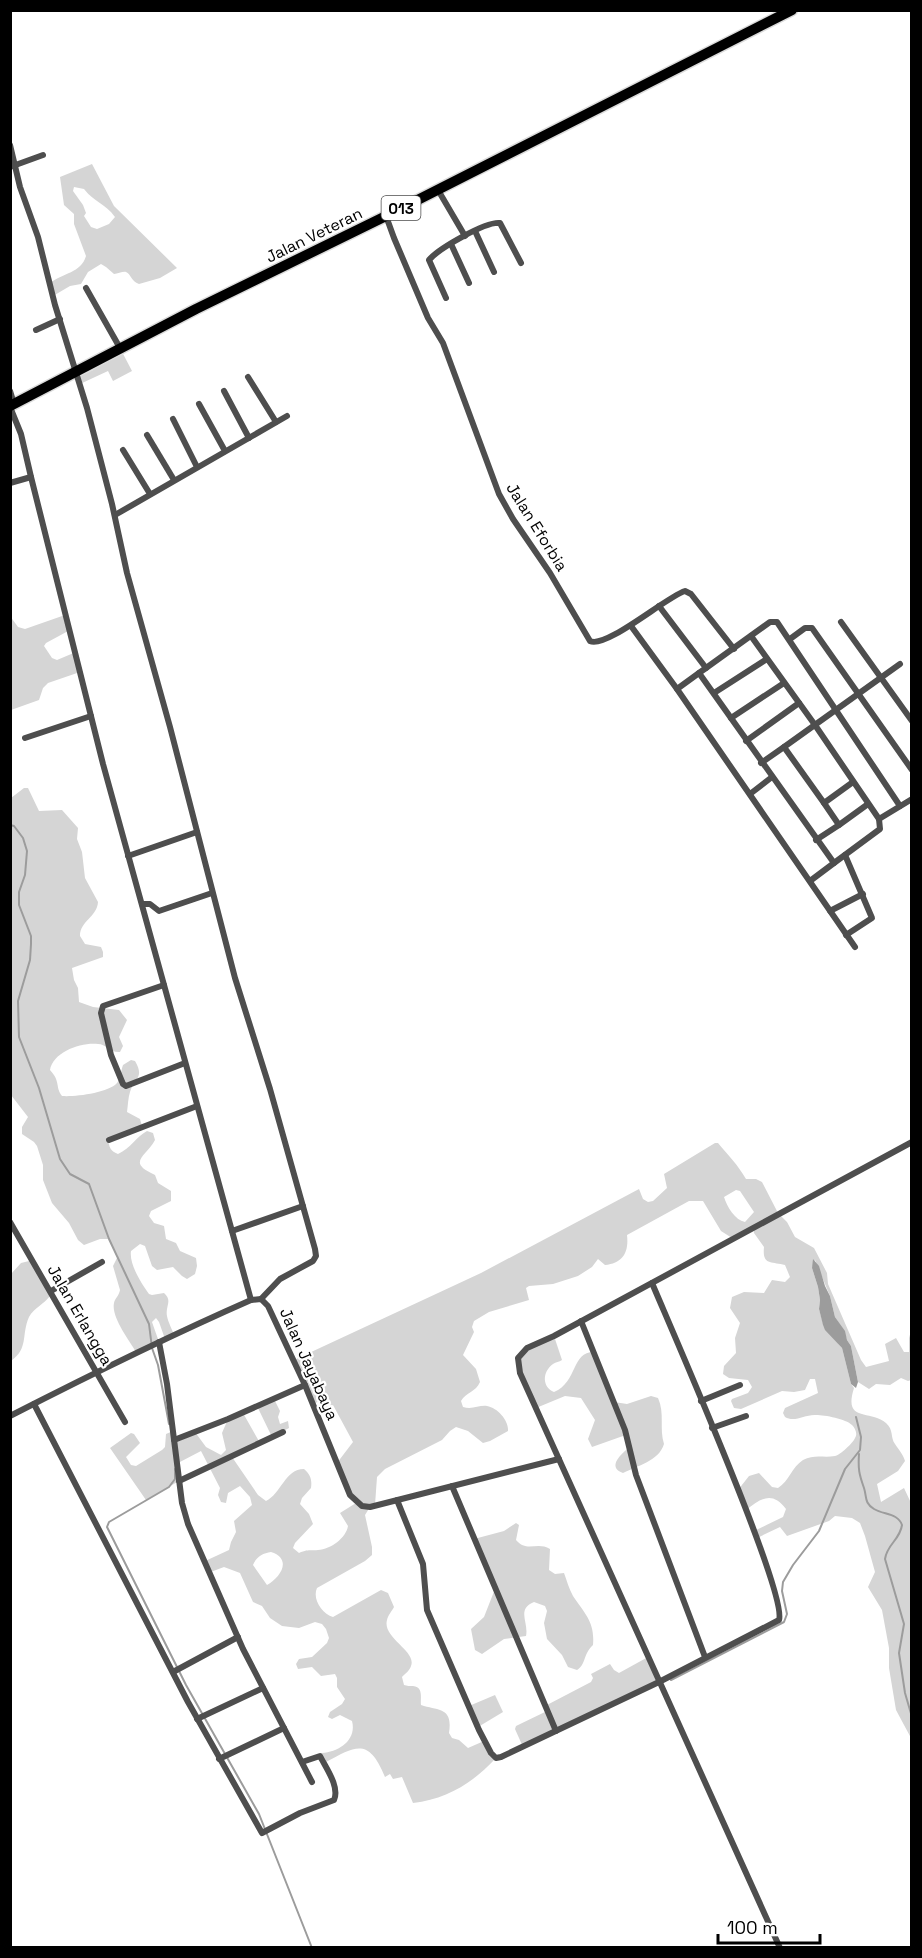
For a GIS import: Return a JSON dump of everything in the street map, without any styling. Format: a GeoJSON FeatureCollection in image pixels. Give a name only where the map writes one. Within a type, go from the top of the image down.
{"type":"FeatureCollection","features":[{"type":"Feature","properties":{"kind":"main road","name":"Jalan Veteran"},"geometry":{"type":"LineString","coordinates":[[12,405],[120,348],[792,10]]}},
{"type":"Feature","properties":{"kind":"street"},"geometry":{"type":"LineString","coordinates":[[10,145],[13,167],[38,237],[115,515],[127,573],[170,727],[212,893],[315,1249],[315,1259],[280,1279],[261,1299]]}},
{"type":"Feature","properties":{"kind":"street"},"geometry":{"type":"LineString","coordinates":[[13,167],[43,155]]}},
{"type":"Feature","properties":{"kind":"street"},"geometry":{"type":"LineString","coordinates":[[438,190],[465,236]]}},
{"type":"Feature","properties":{"kind":"street","name":"Jalan Eforbia"},"geometry":{"type":"LineString","coordinates":[[386,216],[428,318],[443,343],[499,494],[590,641],[597,643],[631,626],[682,591],[688,592],[734,649]]}},
{"type":"Feature","properties":{"kind":"street"},"geometry":{"type":"LineString","coordinates":[[446,298],[429,260],[451,244],[475,231],[494,223],[502,225],[521,263]]}},
{"type":"Feature","properties":{"kind":"street"},"geometry":{"type":"LineString","coordinates":[[475,231],[494,272]]}},
{"type":"Feature","properties":{"kind":"street"},"geometry":{"type":"LineString","coordinates":[[451,244],[470,283]]}},
{"type":"Feature","properties":{"kind":"street"},"geometry":{"type":"LineString","coordinates":[[86,288],[120,348]]}},
{"type":"Feature","properties":{"kind":"street"},"geometry":{"type":"LineString","coordinates":[[36,330],[60,319]]}},
{"type":"Feature","properties":{"kind":"street"},"geometry":{"type":"LineString","coordinates":[[248,377],[276,422]]}},
{"type":"Feature","properties":{"kind":"street"},"geometry":{"type":"LineString","coordinates":[[224,391],[249,438]]}},
{"type":"Feature","properties":{"kind":"street"},"geometry":{"type":"LineString","coordinates":[[10,392],[128,856],[251,1300]]}},
{"type":"Feature","properties":{"kind":"street"},"geometry":{"type":"LineString","coordinates":[[198,404],[225,451]]}},
{"type":"Feature","properties":{"kind":"street"},"geometry":{"type":"LineString","coordinates":[[115,515],[287,416]]}},
{"type":"Feature","properties":{"kind":"street"},"geometry":{"type":"LineString","coordinates":[[173,419],[197,467]]}},
{"type":"Feature","properties":{"kind":"street"},"geometry":{"type":"LineString","coordinates":[[147,435],[174,480]]}},
{"type":"Feature","properties":{"kind":"street"},"geometry":{"type":"LineString","coordinates":[[123,450],[150,495]]}},
{"type":"Feature","properties":{"kind":"street"},"geometry":{"type":"LineString","coordinates":[[10,483],[31,477]]}},
{"type":"Feature","properties":{"kind":"street"},"geometry":{"type":"LineString","coordinates":[[658,606],[706,668]]}},
{"type":"Feature","properties":{"kind":"street"},"geometry":{"type":"LineString","coordinates":[[677,689],[775,620],[790,639],[900,806]]}},
{"type":"Feature","properties":{"kind":"street"},"geometry":{"type":"LineString","coordinates":[[841,622],[912,721]]}},
{"type":"Feature","properties":{"kind":"street"},"geometry":{"type":"LineString","coordinates":[[631,626],[855,947]]}},
{"type":"Feature","properties":{"kind":"street"},"geometry":{"type":"LineString","coordinates":[[790,639],[805,628],[812,628],[912,770]]}},
{"type":"Feature","properties":{"kind":"street"},"geometry":{"type":"LineString","coordinates":[[751,636],[879,819],[880,829],[810,881]]}},
{"type":"Feature","properties":{"kind":"street"},"geometry":{"type":"LineString","coordinates":[[714,693],[767,659]]}},
{"type":"Feature","properties":{"kind":"street"},"geometry":{"type":"LineString","coordinates":[[761,763],[900,664]]}},
{"type":"Feature","properties":{"kind":"street"},"geometry":{"type":"LineString","coordinates":[[699,673],[834,863]]}},
{"type":"Feature","properties":{"kind":"street"},"geometry":{"type":"LineString","coordinates":[[731,718],[784,682]]}},
{"type":"Feature","properties":{"kind":"street"},"geometry":{"type":"LineString","coordinates":[[746,741],[800,703]]}},
{"type":"Feature","properties":{"kind":"street"},"geometry":{"type":"LineString","coordinates":[[25,738],[91,716]]}},
{"type":"Feature","properties":{"kind":"street"},"geometry":{"type":"LineString","coordinates":[[784,747],[839,825]]}},
{"type":"Feature","properties":{"kind":"street"},"geometry":{"type":"LineString","coordinates":[[750,794],[772,777]]}},
{"type":"Feature","properties":{"kind":"street"},"geometry":{"type":"LineString","coordinates":[[824,803],[853,782]]}},
{"type":"Feature","properties":{"kind":"street"},"geometry":{"type":"LineString","coordinates":[[879,819],[912,799]]}},
{"type":"Feature","properties":{"kind":"street"},"geometry":{"type":"LineString","coordinates":[[816,840],[868,804]]}},
{"type":"Feature","properties":{"kind":"street"},"geometry":{"type":"LineString","coordinates":[[128,856],[197,832]]}},
{"type":"Feature","properties":{"kind":"street"},"geometry":{"type":"LineString","coordinates":[[845,855],[872,918],[846,935]]}},
{"type":"Feature","properties":{"kind":"street"},"geometry":{"type":"LineString","coordinates":[[142,904],[150,904],[159,911],[212,893]]}},
{"type":"Feature","properties":{"kind":"street"},"geometry":{"type":"LineString","coordinates":[[830,911],[862,894]]}},
{"type":"Feature","properties":{"kind":"street"},"geometry":{"type":"LineString","coordinates":[[164,985],[103,1006],[101,1013],[111,1055],[123,1084],[126,1086],[185,1063]]}},
{"type":"Feature","properties":{"kind":"street"},"geometry":{"type":"LineString","coordinates":[[109,1140],[196,1106]]}},
{"type":"Feature","properties":{"kind":"street"},"geometry":{"type":"LineString","coordinates":[[780,1947],[520,1373],[518,1358],[527,1348],[912,1142]]}},
{"type":"Feature","properties":{"kind":"street"},"geometry":{"type":"LineString","coordinates":[[232,1231],[303,1206]]}},
{"type":"Feature","properties":{"kind":"street","name":"Jalan Erlangga"},"geometry":{"type":"LineString","coordinates":[[10,1222],[125,1422]]}},
{"type":"Feature","properties":{"kind":"street"},"geometry":{"type":"LineString","coordinates":[[51,1291],[102,1262]]}},
{"type":"Feature","properties":{"kind":"street"},"geometry":{"type":"LineString","coordinates":[[397,1500],[423,1564],[428,1610],[490,1753],[499,1758],[658,1682],[779,1620],[781,1615],[778,1598],[762,1550],[652,1283]]}},
{"type":"Feature","properties":{"kind":"street","name":"Jalan Jayabaya"},"geometry":{"type":"LineString","coordinates":[[10,1416],[154,1344],[251,1300],[261,1299],[268,1306],[305,1385],[350,1495],[356,1503],[370,1507],[559,1459]]}},
{"type":"Feature","properties":{"kind":"street"},"geometry":{"type":"LineString","coordinates":[[581,1321],[624,1430],[636,1475],[705,1657]]}},
{"type":"Feature","properties":{"kind":"street"},"geometry":{"type":"LineString","coordinates":[[154,1344],[167,1384],[182,1503],[197,1548],[238,1637],[312,1782]]}},
{"type":"Feature","properties":{"kind":"street"},"geometry":{"type":"LineString","coordinates":[[174,1440],[305,1385]]}},
{"type":"Feature","properties":{"kind":"street"},"geometry":{"type":"LineString","coordinates":[[701,1401],[740,1385]]}},
{"type":"Feature","properties":{"kind":"street"},"geometry":{"type":"LineString","coordinates":[[34,1404],[262,1833],[336,1797],[333,1783],[320,1756],[302,1762]]}},
{"type":"Feature","properties":{"kind":"street"},"geometry":{"type":"LineString","coordinates":[[712,1428],[746,1416]]}},
{"type":"Feature","properties":{"kind":"street"},"geometry":{"type":"LineString","coordinates":[[179,1481],[283,1432]]}},
{"type":"Feature","properties":{"kind":"street"},"geometry":{"type":"LineString","coordinates":[[452,1486],[556,1731]]}},
{"type":"Feature","properties":{"kind":"street"},"geometry":{"type":"LineString","coordinates":[[174,1671],[238,1637]]}},
{"type":"Feature","properties":{"kind":"street"},"geometry":{"type":"LineString","coordinates":[[202,1717],[264,1688]]}},
{"type":"Feature","properties":{"kind":"street"},"geometry":{"type":"LineString","coordinates":[[224,1758],[285,1728]]}},
{"type":"Feature","properties":{"kind":"shaded area"},"geometry":{"type":"Polygon","coordinates":[[[92,164],[114,206],[177,268],[160,278],[139,284],[126,272],[114,274],[101,264],[88,272],[81,284],[70,286],[53,296],[50,283],[80,266],[86,256],[74,224],[74,214],[64,205],[60,177],[92,164]],[[74,187],[73,191],[83,205],[86,213],[84,216],[91,227],[97,229],[109,224],[115,217],[84,189],[74,187]]]}},
{"type":"Feature","properties":{"kind":"shaded area"},"geometry":{"type":"Polygon","coordinates":[[[120,348],[132,371],[113,381],[108,371],[80,384],[78,377],[93,370],[90,364],[120,348]]]}},
{"type":"Feature","properties":{"kind":"shaded area"},"geometry":{"type":"Polygon","coordinates":[[[65,615],[70,630],[44,646],[52,658],[57,660],[76,652],[80,672],[48,683],[43,688],[39,700],[11,710],[10,616],[18,627],[25,629],[65,615]]]}},
{"type":"Feature","properties":{"kind":"shaded area"},"geometry":{"type":"Polygon","coordinates":[[[24,788],[28,788],[39,811],[62,810],[78,828],[77,839],[82,852],[85,878],[98,902],[95,912],[83,926],[80,936],[85,944],[101,947],[103,957],[72,968],[78,988],[79,1002],[93,1007],[119,1010],[127,1020],[119,1037],[123,1046],[120,1052],[98,1044],[76,1047],[56,1058],[50,1070],[56,1078],[62,1096],[83,1095],[113,1086],[118,1081],[123,1065],[131,1060],[135,1061],[139,1075],[130,1092],[127,1112],[140,1119],[142,1126],[108,1138],[109,1146],[113,1152],[118,1154],[147,1131],[153,1133],[155,1140],[140,1163],[155,1175],[158,1183],[171,1191],[171,1201],[151,1211],[149,1216],[154,1223],[164,1226],[166,1239],[176,1243],[180,1251],[196,1258],[195,1274],[187,1279],[173,1267],[157,1270],[152,1266],[145,1246],[140,1244],[131,1251],[139,1279],[149,1294],[164,1293],[167,1296],[167,1316],[174,1335],[165,1339],[156,1318],[152,1322],[159,1342],[136,1352],[115,1315],[115,1301],[120,1290],[113,1266],[118,1256],[109,1239],[100,1239],[84,1245],[52,1203],[43,1180],[43,1165],[37,1146],[22,1134],[22,1127],[28,1117],[11,1095],[11,798],[24,788]]]}},
{"type":"Feature","properties":{"kind":"shaded area"},"geometry":{"type":"Polygon","coordinates":[[[718,1143],[746,1179],[756,1179],[762,1182],[778,1213],[787,1222],[795,1237],[814,1248],[827,1273],[828,1284],[866,1367],[889,1361],[885,1344],[896,1338],[904,1352],[909,1352],[911,1331],[911,1380],[901,1378],[890,1385],[876,1384],[869,1389],[858,1382],[851,1346],[835,1317],[830,1296],[815,1260],[812,1268],[818,1287],[819,1309],[824,1327],[842,1348],[854,1388],[852,1406],[855,1411],[886,1423],[905,1461],[898,1471],[877,1484],[881,1502],[904,1488],[911,1503],[911,1738],[896,1710],[882,1610],[868,1587],[875,1572],[860,1523],[852,1518],[835,1516],[829,1521],[787,1536],[780,1527],[757,1538],[754,1531],[783,1517],[786,1509],[776,1500],[766,1498],[746,1510],[738,1490],[749,1476],[759,1473],[772,1487],[778,1488],[803,1460],[835,1456],[843,1451],[855,1438],[855,1429],[840,1419],[820,1415],[793,1419],[785,1417],[783,1413],[785,1408],[818,1393],[815,1379],[810,1379],[805,1390],[782,1391],[741,1409],[734,1408],[732,1399],[748,1393],[752,1387],[748,1380],[729,1378],[723,1374],[724,1366],[736,1353],[735,1338],[740,1323],[730,1308],[732,1297],[744,1292],[764,1293],[772,1280],[785,1282],[790,1277],[785,1265],[766,1260],[764,1247],[754,1233],[753,1227],[732,1238],[721,1231],[703,1201],[689,1201],[627,1235],[624,1256],[616,1262],[605,1265],[598,1259],[592,1267],[578,1276],[553,1284],[529,1286],[526,1288],[529,1300],[489,1312],[474,1321],[472,1327],[474,1332],[463,1355],[476,1369],[480,1382],[461,1401],[463,1407],[487,1406],[495,1409],[505,1419],[508,1431],[483,1443],[468,1431],[456,1427],[442,1440],[385,1469],[377,1477],[375,1505],[370,1507],[365,1515],[372,1555],[317,1588],[316,1597],[319,1606],[333,1617],[381,1590],[388,1593],[394,1607],[388,1618],[389,1633],[411,1660],[410,1667],[402,1677],[404,1685],[419,1689],[421,1705],[447,1714],[450,1725],[449,1733],[452,1738],[459,1740],[468,1748],[484,1741],[496,1758],[469,1782],[448,1794],[413,1803],[402,1777],[393,1779],[390,1774],[385,1777],[373,1756],[361,1748],[346,1752],[326,1762],[320,1755],[345,1744],[352,1734],[352,1721],[340,1715],[332,1719],[328,1717],[330,1712],[342,1704],[345,1699],[337,1687],[335,1674],[321,1676],[312,1667],[298,1669],[296,1664],[299,1659],[312,1657],[327,1643],[329,1638],[326,1629],[322,1624],[315,1622],[299,1628],[282,1626],[270,1618],[262,1606],[253,1602],[240,1573],[224,1567],[208,1573],[203,1562],[229,1550],[236,1532],[234,1521],[252,1505],[250,1497],[240,1486],[228,1493],[226,1503],[221,1502],[218,1495],[220,1488],[201,1451],[178,1463],[179,1481],[146,1500],[110,1448],[131,1433],[134,1434],[140,1443],[126,1457],[131,1465],[136,1466],[165,1447],[166,1434],[173,1431],[174,1439],[195,1432],[206,1447],[221,1455],[226,1450],[222,1433],[228,1419],[243,1413],[260,1443],[232,1457],[258,1495],[266,1501],[276,1493],[292,1473],[304,1469],[310,1478],[311,1488],[300,1504],[309,1514],[313,1524],[293,1548],[299,1553],[328,1548],[341,1539],[347,1530],[348,1526],[340,1513],[356,1503],[337,1463],[353,1442],[333,1405],[326,1409],[322,1400],[313,1404],[294,1360],[481,1273],[639,1189],[643,1199],[648,1202],[653,1201],[667,1188],[664,1174],[718,1143]],[[736,1190],[724,1197],[732,1212],[738,1219],[745,1222],[754,1212],[740,1191],[736,1190]],[[271,1552],[260,1556],[253,1565],[267,1585],[280,1573],[283,1564],[278,1555],[271,1552]]]}},
{"type":"Feature","properties":{"kind":"shaded area"},"geometry":{"type":"Polygon","coordinates":[[[813,1259],[819,1266],[835,1317],[845,1331],[851,1346],[858,1382],[856,1388],[851,1384],[842,1348],[823,1325],[819,1309],[818,1287],[812,1268],[813,1259]]]}},
{"type":"Feature","properties":{"kind":"shaded area"},"geometry":{"type":"Polygon","coordinates":[[[29,1261],[34,1263],[50,1296],[29,1317],[20,1351],[11,1361],[11,1274],[21,1263],[29,1261]]]}},
{"type":"Feature","properties":{"kind":"shaded area"},"geometry":{"type":"Polygon","coordinates":[[[554,1336],[562,1360],[549,1367],[545,1375],[547,1387],[550,1390],[554,1392],[562,1387],[581,1357],[594,1352],[614,1402],[627,1404],[651,1396],[658,1398],[664,1444],[653,1459],[623,1473],[618,1470],[617,1460],[630,1447],[627,1437],[623,1436],[592,1447],[588,1439],[595,1420],[581,1398],[565,1396],[536,1408],[520,1373],[518,1358],[522,1353],[554,1336]]]}},
{"type":"Feature","properties":{"kind":"shaded area"},"geometry":{"type":"Polygon","coordinates":[[[274,1399],[280,1411],[278,1417],[280,1424],[288,1421],[289,1428],[272,1437],[257,1406],[274,1399]]]}},
{"type":"Feature","properties":{"kind":"shaded area"},"geometry":{"type":"Polygon","coordinates":[[[516,1523],[519,1525],[516,1540],[520,1544],[550,1549],[549,1570],[555,1574],[564,1573],[572,1593],[591,1624],[593,1645],[577,1670],[568,1667],[562,1655],[547,1639],[544,1623],[547,1611],[545,1606],[534,1602],[524,1612],[526,1636],[504,1639],[482,1654],[475,1650],[471,1629],[484,1617],[495,1589],[474,1539],[504,1531],[516,1523]]]}},
{"type":"Feature","properties":{"kind":"shaded area"},"geometry":{"type":"Polygon","coordinates":[[[648,1657],[659,1682],[523,1747],[515,1729],[516,1726],[547,1711],[545,1706],[591,1682],[593,1678],[591,1674],[610,1664],[619,1673],[648,1657]]]}},
{"type":"Feature","properties":{"kind":"shaded area"},"geometry":{"type":"Polygon","coordinates":[[[495,1695],[503,1712],[478,1727],[469,1706],[495,1695]]]}},
{"type":"Feature","properties":{"kind":"waterway"},"geometry":{"type":"LineString","coordinates":[[10,825],[14,826],[23,838],[27,851],[25,875],[19,892],[19,905],[31,936],[30,960],[18,1001],[19,1037],[39,1088],[60,1159],[70,1174],[89,1184],[109,1239],[149,1324],[169,1424]]}},
{"type":"Feature","properties":{"kind":"waterway"},"geometry":{"type":"LineString","coordinates":[[671,1680],[784,1622],[787,1614],[782,1591],[783,1582],[819,1531],[845,1469],[860,1450],[861,1437],[856,1417]]}},
{"type":"Feature","properties":{"kind":"waterway"},"geometry":{"type":"LineString","coordinates":[[859,1454],[859,1471],[866,1500],[874,1509],[897,1518],[902,1525],[885,1559],[904,1624],[899,1653],[905,1693],[912,1717]]}},
{"type":"Feature","properties":{"kind":"waterway"},"geometry":{"type":"LineString","coordinates":[[175,1469],[175,1479],[169,1487],[109,1522],[107,1527],[186,1685],[259,1814],[312,1948]]}}]}
